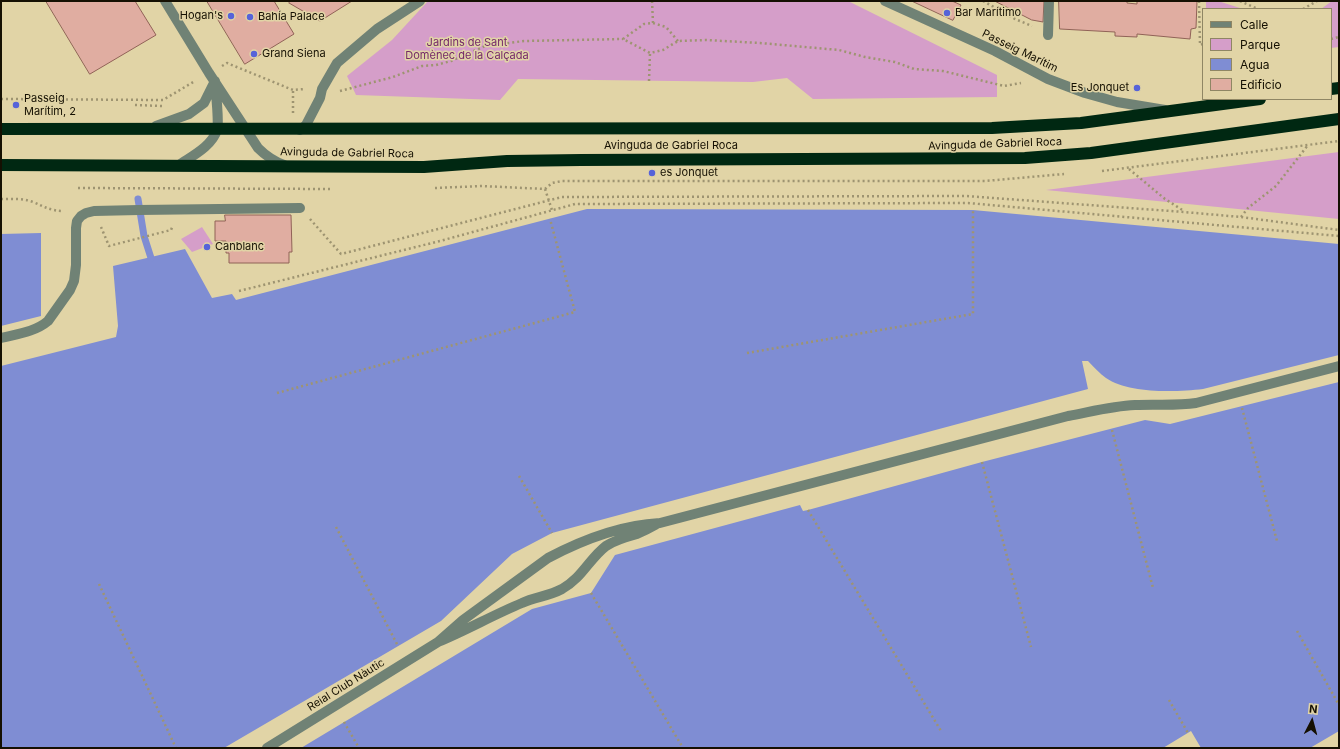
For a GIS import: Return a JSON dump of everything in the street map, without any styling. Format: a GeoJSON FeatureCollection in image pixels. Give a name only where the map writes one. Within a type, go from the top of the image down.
{"type":"FeatureCollection","features":[{"type":"Feature","properties":{"kind":"highway","name":"Avinguda de Gabriel Roca"},"geometry":{"type":"LineString","coordinates":[[1,129],[300,130],[992,128],[1081,123],[1253,100]]}},
{"type":"Feature","properties":{"kind":"highway","name":"Avinguda de Gabriel Roca"},"geometry":{"type":"LineString","coordinates":[[1,165],[424,167],[507,161],[600,159],[1025,158],[1091,153],[1339,119]]}},
{"type":"Feature","properties":{"kind":"street"},"geometry":{"type":"LineString","coordinates":[[165,1],[209,73],[258,148],[272,160],[286,166]]}},
{"type":"Feature","properties":{"kind":"street"},"geometry":{"type":"LineString","coordinates":[[300,130],[306,125],[320,98],[322,89],[337,63],[377,29],[420,1]]}},
{"type":"Feature","properties":{"kind":"street","name":"Passeig Marítim"},"geometry":{"type":"LineString","coordinates":[[885,1],[995,50],[1048,79],[1085,93],[1117,102],[1173,111]]}},
{"type":"Feature","properties":{"kind":"street"},"geometry":{"type":"LineString","coordinates":[[1048,32],[1049,1]]}},
{"type":"Feature","properties":{"kind":"street"},"geometry":{"type":"LineString","coordinates":[[147,129],[189,114],[204,103],[215,81]]}},
{"type":"Feature","properties":{"kind":"street"},"geometry":{"type":"LineString","coordinates":[[179,166],[211,141],[218,129],[215,81]]}},
{"type":"Feature","properties":{"kind":"street"},"geometry":{"type":"LineString","coordinates":[[1,338],[38,328],[48,322],[70,290],[74,281],[76,265],[77,221],[86,213],[94,211],[300,208]]}},
{"type":"Feature","properties":{"kind":"street"},"geometry":{"type":"LineString","coordinates":[[438,642],[463,620],[548,558],[586,540],[619,529],[640,524],[660,522],[1068,416],[1134,405],[1174,406],[1196,403],[1339,366]]}},
{"type":"Feature","properties":{"kind":"street"},"geometry":{"type":"LineString","coordinates":[[438,642],[467,630],[491,616],[562,589],[579,576],[593,559],[607,546],[621,539],[639,533],[660,522]]}},
{"type":"Feature","properties":{"kind":"street","name":"Reial Club Nàutic"},"geometry":{"type":"LineString","coordinates":[[267,748],[438,642]]}},
{"type":"Feature","properties":{"kind":"path"},"geometry":{"type":"LineString","coordinates":[[652,1],[653,23]]}},
{"type":"Feature","properties":{"kind":"path"},"geometry":{"type":"LineString","coordinates":[[983,1],[1015,19],[1034,28],[1048,32]]}},
{"type":"Feature","properties":{"kind":"path"},"geometry":{"type":"LineString","coordinates":[[1199,1],[1200,45],[1202,44]]}},
{"type":"Feature","properties":{"kind":"path"},"geometry":{"type":"LineString","coordinates":[[1240,1],[1256,8]]}},
{"type":"Feature","properties":{"kind":"path"},"geometry":{"type":"LineString","coordinates":[[1305,8],[1317,1]]}},
{"type":"Feature","properties":{"kind":"path"},"geometry":{"type":"LineString","coordinates":[[623,39],[644,24],[653,23],[666,27],[678,41]]}},
{"type":"Feature","properties":{"kind":"path"},"geometry":{"type":"LineString","coordinates":[[209,73],[226,63],[293,90],[322,89],[341,91],[370,84],[422,66],[436,65],[451,61],[485,46],[524,41],[623,39],[650,53],[662,50],[678,41],[706,40],[760,43],[839,50],[865,57],[895,62],[914,69],[943,71],[1004,86],[1048,79]]}},
{"type":"Feature","properties":{"kind":"path"},"geometry":{"type":"LineString","coordinates":[[649,81],[650,53]]}},
{"type":"Feature","properties":{"kind":"path"},"geometry":{"type":"LineString","coordinates":[[1,99],[163,100],[198,79],[198,84]]}},
{"type":"Feature","properties":{"kind":"path"},"geometry":{"type":"LineString","coordinates":[[135,105],[166,106]]}},
{"type":"Feature","properties":{"kind":"path"},"geometry":{"type":"LineString","coordinates":[[1241,217],[1248,208],[1276,186],[1308,144]]}},
{"type":"Feature","properties":{"kind":"path"},"geometry":{"type":"LineString","coordinates":[[1129,168],[1165,199],[1184,212]]}},
{"type":"Feature","properties":{"kind":"path"},"geometry":{"type":"LineString","coordinates":[[435,188],[482,186],[545,189],[552,210]]}},
{"type":"Feature","properties":{"kind":"path"},"geometry":{"type":"LineString","coordinates":[[78,188],[333,189]]}},
{"type":"Feature","properties":{"kind":"path"},"geometry":{"type":"LineString","coordinates":[[300,208],[341,254],[562,197],[966,196],[1241,217],[1339,230]]}},
{"type":"Feature","properties":{"kind":"path"},"geometry":{"type":"LineString","coordinates":[[1,199],[19,199],[33,202],[54,211],[94,211],[109,246],[171,230],[181,210]]}},
{"type":"Feature","properties":{"kind":"path"},"geometry":{"type":"LineString","coordinates":[[239,291],[432,243],[575,204],[968,203],[1339,236]]}},
{"type":"Feature","properties":{"kind":"path"},"geometry":{"type":"LineString","coordinates":[[747,353],[973,314],[973,210]]}},
{"type":"Feature","properties":{"kind":"path"},"geometry":{"type":"LineString","coordinates":[[277,393],[575,312],[550,219]]}},
{"type":"Feature","properties":{"kind":"path"},"geometry":{"type":"LineString","coordinates":[[1242,407],[1277,541]]}},
{"type":"Feature","properties":{"kind":"path"},"geometry":{"type":"LineString","coordinates":[[1112,430],[1153,588]]}},
{"type":"Feature","properties":{"kind":"path"},"geometry":{"type":"LineString","coordinates":[[982,462],[1031,648]]}},
{"type":"Feature","properties":{"kind":"path"},"geometry":{"type":"LineString","coordinates":[[519,476],[552,532]]}},
{"type":"Feature","properties":{"kind":"path"},"geometry":{"type":"LineString","coordinates":[[808,510],[941,731]]}},
{"type":"Feature","properties":{"kind":"path"},"geometry":{"type":"LineString","coordinates":[[336,527],[398,646]]}},
{"type":"Feature","properties":{"kind":"path"},"geometry":{"type":"LineString","coordinates":[[99,584],[176,748]]}},
{"type":"Feature","properties":{"kind":"path"},"geometry":{"type":"LineString","coordinates":[[591,594],[683,748]]}},
{"type":"Feature","properties":{"kind":"path"},"geometry":{"type":"LineString","coordinates":[[1297,631],[1339,705]]}},
{"type":"Feature","properties":{"kind":"path"},"geometry":{"type":"LineString","coordinates":[[1169,700],[1188,733]]}},
{"type":"Feature","properties":{"kind":"path"},"geometry":{"type":"LineString","coordinates":[[344,722],[359,748]]}},
{"type":"Feature","properties":{"kind":"green space","name":"Jardins de Sant Domènec de la Calçada"},"geometry":{"type":"Polygon","coordinates":[[[428,1],[848,1],[997,75],[997,97],[813,99],[787,78],[753,82],[518,79],[500,100],[356,95],[347,76],[392,40],[428,1]]]}},
{"type":"Feature","properties":{"kind":"green space"},"geometry":{"type":"Polygon","coordinates":[[[1206,1],[1218,1],[1240,8],[1206,8],[1206,1]]]}},
{"type":"Feature","properties":{"kind":"green space"},"geometry":{"type":"Polygon","coordinates":[[[1332,1],[1339,1],[1339,47],[1332,48],[1332,8],[1322,8],[1332,1]]]}},
{"type":"Feature","properties":{"kind":"green space"},"geometry":{"type":"Polygon","coordinates":[[[1339,152],[1339,219],[1046,190],[1339,152]]]}},
{"type":"Feature","properties":{"kind":"green space"},"geometry":{"type":"Polygon","coordinates":[[[202,227],[213,244],[192,252],[181,239],[202,227]]]}},
{"type":"Feature","properties":{"kind":"water"},"geometry":{"type":"Polygon","coordinates":[[[587,209],[973,210],[1339,244],[1339,355],[1203,389],[1180,391],[1153,391],[1127,387],[1106,378],[1088,361],[1082,361],[1088,389],[552,533],[512,554],[441,621],[224,748],[1,748],[1,366],[116,337],[118,326],[113,266],[185,249],[212,298],[232,294],[236,300],[587,209]]]}},
{"type":"Feature","properties":{"kind":"water"},"geometry":{"type":"Polygon","coordinates":[[[41,233],[41,316],[1,326],[1,234],[41,233]]]}},
{"type":"Feature","properties":{"kind":"water"},"geometry":{"type":"Polygon","coordinates":[[[1339,382],[1339,731],[1310,748],[1201,748],[1191,731],[1163,748],[301,748],[532,609],[591,593],[615,555],[800,505],[803,511],[808,510],[982,462],[1145,420],[1170,424],[1339,382]]]}},
{"type":"Feature","properties":{"kind":"building"},"geometry":{"type":"Polygon","coordinates":[[[46,1],[135,1],[156,35],[90,74],[46,1]]]}},
{"type":"Feature","properties":{"kind":"building","name":"Bahía Palace"},"geometry":{"type":"Polygon","coordinates":[[[207,1],[274,1],[294,34],[245,64],[207,1]]]}},
{"type":"Feature","properties":{"kind":"building"},"geometry":{"type":"Polygon","coordinates":[[[291,1],[352,1],[320,21],[289,3],[291,1]]]}},
{"type":"Feature","properties":{"kind":"building","name":"Bar Marítimo"},"geometry":{"type":"Polygon","coordinates":[[[912,1],[952,1],[961,5],[953,20],[912,1]]]}},
{"type":"Feature","properties":{"kind":"building"},"geometry":{"type":"Polygon","coordinates":[[[995,1],[1044,1],[1043,22],[1032,20],[995,1]]]}},
{"type":"Feature","properties":{"kind":"building"},"geometry":{"type":"Polygon","coordinates":[[[1059,1],[1127,1],[1127,3],[1137,4],[1137,1],[1197,1],[1196,28],[1191,29],[1190,39],[1137,34],[1137,37],[1115,36],[1115,32],[1060,29],[1059,1]]]}},
{"type":"Feature","properties":{"kind":"building"},"geometry":{"type":"Polygon","coordinates":[[[225,215],[291,215],[292,252],[289,252],[289,263],[229,263],[229,253],[226,253],[226,241],[215,241],[215,221],[225,221],[225,215]]]}},
{"type":"Feature","properties":{"kind":"waterway"},"geometry":{"type":"LineString","coordinates":[[138,199],[144,236],[151,258]]}},
{"type":"Feature","properties":{"kind":"place","name":"Bar Marítimo"},"geometry":{"type":"Point","coordinates":[947,13]}},
{"type":"Feature","properties":{"kind":"place","name":"Hogan's"},"geometry":{"type":"Point","coordinates":[231,16]}},
{"type":"Feature","properties":{"kind":"place","name":"Bahía Palace"},"geometry":{"type":"Point","coordinates":[250,17]}},
{"type":"Feature","properties":{"kind":"place","name":"Grand Siena"},"geometry":{"type":"Point","coordinates":[254,54]}},
{"type":"Feature","properties":{"kind":"place","name":"Es Jonquet"},"geometry":{"type":"Point","coordinates":[1137,88]}},
{"type":"Feature","properties":{"kind":"place","name":"Passeig Marítim, 2"},"geometry":{"type":"Point","coordinates":[16,105]}},
{"type":"Feature","properties":{"kind":"place","name":"es Jonquet"},"geometry":{"type":"Point","coordinates":[652,173]}},
{"type":"Feature","properties":{"kind":"place","name":"Canblanc"},"geometry":{"type":"Point","coordinates":[207,247]}}]}
